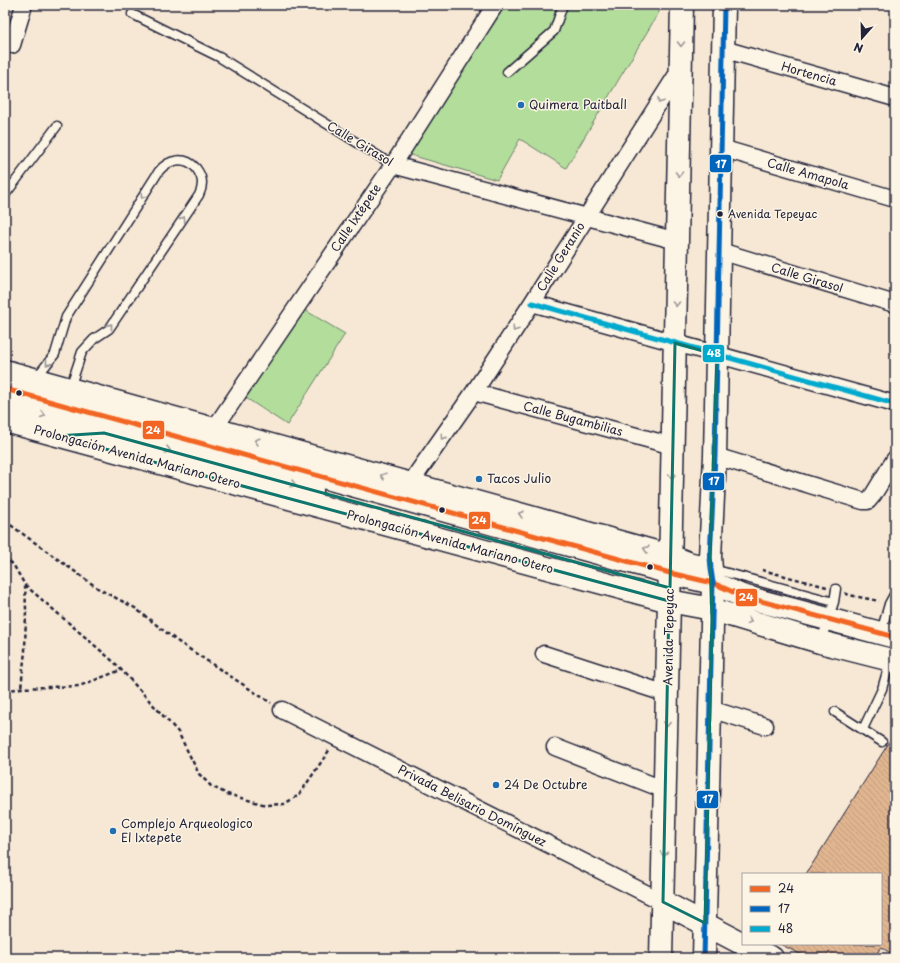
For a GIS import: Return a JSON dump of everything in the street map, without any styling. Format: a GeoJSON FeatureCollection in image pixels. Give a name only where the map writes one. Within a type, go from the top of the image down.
{"type":"FeatureCollection","features":[{"type":"Feature","properties":{"kind":"street"},"geometry":{"type":"LineString","coordinates":[[12,45],[24,5]]}},
{"type":"Feature","properties":{"kind":"street","name":"Calle Ixtépete"},"geometry":{"type":"LineString","coordinates":[[214,429],[393,165],[495,5]]}},
{"type":"Feature","properties":{"kind":"street","name":"Avenida Tepeyac"},"geometry":{"type":"LineString","coordinates":[[661,958],[682,5]]}},
{"type":"Feature","properties":{"kind":"street"},"geometry":{"type":"LineString","coordinates":[[704,958],[712,589],[710,557],[718,355],[724,5]]}},
{"type":"Feature","properties":{"kind":"street","name":"Hortencia"},"geometry":{"type":"LineString","coordinates":[[723,49],[895,98]]}},
{"type":"Feature","properties":{"kind":"street","name":"Calle Geranio"},"geometry":{"type":"LineString","coordinates":[[411,484],[474,392],[532,303],[681,68]]}},
{"type":"Feature","properties":{"kind":"street","name":"Calle Amapola"},"geometry":{"type":"LineString","coordinates":[[721,148],[895,199]]}},
{"type":"Feature","properties":{"kind":"street","name":"Calle Girasol"},"geometry":{"type":"LineString","coordinates":[[393,165],[677,241]]}},
{"type":"Feature","properties":{"kind":"street","name":"Calle Girasol"},"geometry":{"type":"LineString","coordinates":[[720,251],[895,304]]}},
{"type":"Feature","properties":{"kind":"street"},"geometry":{"type":"LineString","coordinates":[[532,303],[895,404]]}},
{"type":"Feature","properties":{"kind":"street","name":"Prolongación Avenida Mariano Otero"},"geometry":{"type":"LineString","coordinates":[[5,371],[411,484],[670,579]]}},
{"type":"Feature","properties":{"kind":"street","name":"Prolongación Avenida Mariano Otero"},"geometry":{"type":"LineString","coordinates":[[5,388],[106,425]]}},
{"type":"Feature","properties":{"kind":"street"},"geometry":{"type":"LineString","coordinates":[[70,389],[106,425]]}},
{"type":"Feature","properties":{"kind":"street","name":"Calle Bugambilias"},"geometry":{"type":"LineString","coordinates":[[474,392],[673,446]]}},
{"type":"Feature","properties":{"kind":"street","name":"Prolongación Avenida Mariano Otero"},"geometry":{"type":"LineString","coordinates":[[5,405],[106,425],[670,579]]}},
{"type":"Feature","properties":{"kind":"street","name":"Prolongación Avenida Mariano Otero"},"geometry":{"type":"LineString","coordinates":[[5,422],[57,436],[742,596],[831,610],[888,635]]}},
{"type":"Feature","properties":{"kind":"street"},"geometry":{"type":"LineString","coordinates":[[57,436],[106,425]]}},
{"type":"Feature","properties":{"kind":"street"},"geometry":{"type":"LineString","coordinates":[[715,456],[863,502],[868,501],[873,495],[895,460]]}},
{"type":"Feature","properties":{"kind":"street","name":"Prolongación Avenida Mariano Otero"},"geometry":{"type":"LineString","coordinates":[[670,579],[688,563],[712,589],[730,615],[820,642],[893,661]]}},
{"type":"Feature","properties":{"kind":"street"},"geometry":{"type":"LineString","coordinates":[[544,654],[667,694]]}},
{"type":"Feature","properties":{"kind":"street"},"geometry":{"type":"LineString","coordinates":[[710,708],[765,726]]}},
{"type":"Feature","properties":{"kind":"street","name":"Privada Belisario Domínguez"},"geometry":{"type":"LineString","coordinates":[[282,710],[663,902]]}},
{"type":"Feature","properties":{"kind":"street"},"geometry":{"type":"LineString","coordinates":[[555,747],[665,790]]}},
{"type":"Feature","properties":{"kind":"street"},"geometry":{"type":"LineString","coordinates":[[663,902],[742,943]]}},
{"type":"Feature","properties":{"kind":"street"},"geometry":{"type":"LineString","coordinates":[[745,945],[772,958]]}},
{"type":"Feature","properties":{"kind":"lane"},"geometry":{"type":"LineString","coordinates":[[507,72],[554,31],[563,5]]}},
{"type":"Feature","properties":{"kind":"lane","name":"Calle Girasol"},"geometry":{"type":"LineString","coordinates":[[132,14],[219,57],[393,165]]}},
{"type":"Feature","properties":{"kind":"lane"},"geometry":{"type":"LineString","coordinates":[[5,195],[57,126]]}},
{"type":"Feature","properties":{"kind":"lane"},"geometry":{"type":"LineString","coordinates":[[33,378],[39,374],[54,354],[66,317],[159,171],[169,162],[181,160],[188,162],[198,170],[201,176],[202,182],[199,195],[109,329],[94,339],[82,352],[70,389]]}},
{"type":"Feature","properties":{"kind":"lane"},"geometry":{"type":"LineString","coordinates":[[712,589],[831,610]]}},
{"type":"Feature","properties":{"kind":"lane"},"geometry":{"type":"LineString","coordinates":[[820,642],[831,610],[836,589]]}},
{"type":"Feature","properties":{"kind":"lane"},"geometry":{"type":"LineString","coordinates":[[888,635],[889,604],[895,593]]}},
{"type":"Feature","properties":{"kind":"lane"},"geometry":{"type":"LineString","coordinates":[[863,729],[893,661]]}},
{"type":"Feature","properties":{"kind":"lane"},"geometry":{"type":"LineString","coordinates":[[835,712],[882,742]]}},
{"type":"Feature","properties":{"kind":"path"},"geometry":{"type":"LineString","coordinates":[[5,521],[99,589],[135,608],[176,641],[282,710]]}},
{"type":"Feature","properties":{"kind":"path"},"geometry":{"type":"LineString","coordinates":[[5,556],[14,566],[25,585],[115,663],[178,732],[199,774],[211,786],[227,794],[266,805],[284,804],[299,796],[337,738]]}},
{"type":"Feature","properties":{"kind":"path"},"geometry":{"type":"LineString","coordinates":[[760,570],[836,589],[849,595],[889,604]]}},
{"type":"Feature","properties":{"kind":"path"},"geometry":{"type":"LineString","coordinates":[[21,688],[25,651],[25,585]]}},
{"type":"Feature","properties":{"kind":"path"},"geometry":{"type":"LineString","coordinates":[[5,691],[21,688],[79,686],[121,670]]}},
{"type":"Feature","properties":{"kind":"highlighted area"},"geometry":{"type":"Polygon","coordinates":[[[675,343],[717,355],[710,557],[712,619],[705,923],[663,902],[669,601],[57,436],[104,433],[670,588],[675,343]]]}},
{"type":"Feature","properties":{"kind":"green space","name":"Quimera Paitball"},"geometry":{"type":"Polygon","coordinates":[[[506,5],[659,5],[659,12],[566,168],[520,139],[497,180],[407,154],[506,5]]]}},
{"type":"Feature","properties":{"kind":"green space"},"geometry":{"type":"Polygon","coordinates":[[[303,309],[345,334],[287,425],[246,398],[303,309]]]}},
{"type":"Feature","properties":{"kind":"building"},"geometry":{"type":"Polygon","coordinates":[[[895,733],[895,956],[881,947],[874,958],[808,958],[782,945],[882,945],[882,873],[807,873],[895,733]]]}},
{"type":"Feature","properties":{"kind":"transit line","name":"17"},"geometry":{"type":"LineString","coordinates":[[704,958],[713,583],[710,557],[715,456],[724,5]]}},
{"type":"Feature","properties":{"kind":"transit line","name":"48"},"geometry":{"type":"LineString","coordinates":[[532,303],[895,404]]}},
{"type":"Feature","properties":{"kind":"transit line","name":"24"},"geometry":{"type":"LineString","coordinates":[[5,389],[670,573],[713,583],[742,596],[895,637]]}},
{"type":"Feature","properties":{"kind":"place","name":"Quimera Paitball"},"geometry":{"type":"Point","coordinates":[521,105]}},
{"type":"Feature","properties":{"kind":"place","name":"Avenida Tepeyac"},"geometry":{"type":"Point","coordinates":[720,214]}},
{"type":"Feature","properties":{"kind":"place","name":"Tacos Julio"},"geometry":{"type":"Point","coordinates":[479,479]}},
{"type":"Feature","properties":{"kind":"place","name":"24 De Octubre"},"geometry":{"type":"Point","coordinates":[496,785]}},
{"type":"Feature","properties":{"kind":"place","name":"Complejo Arqueologico El Ixtepete"},"geometry":{"type":"Point","coordinates":[113,831]}}]}
